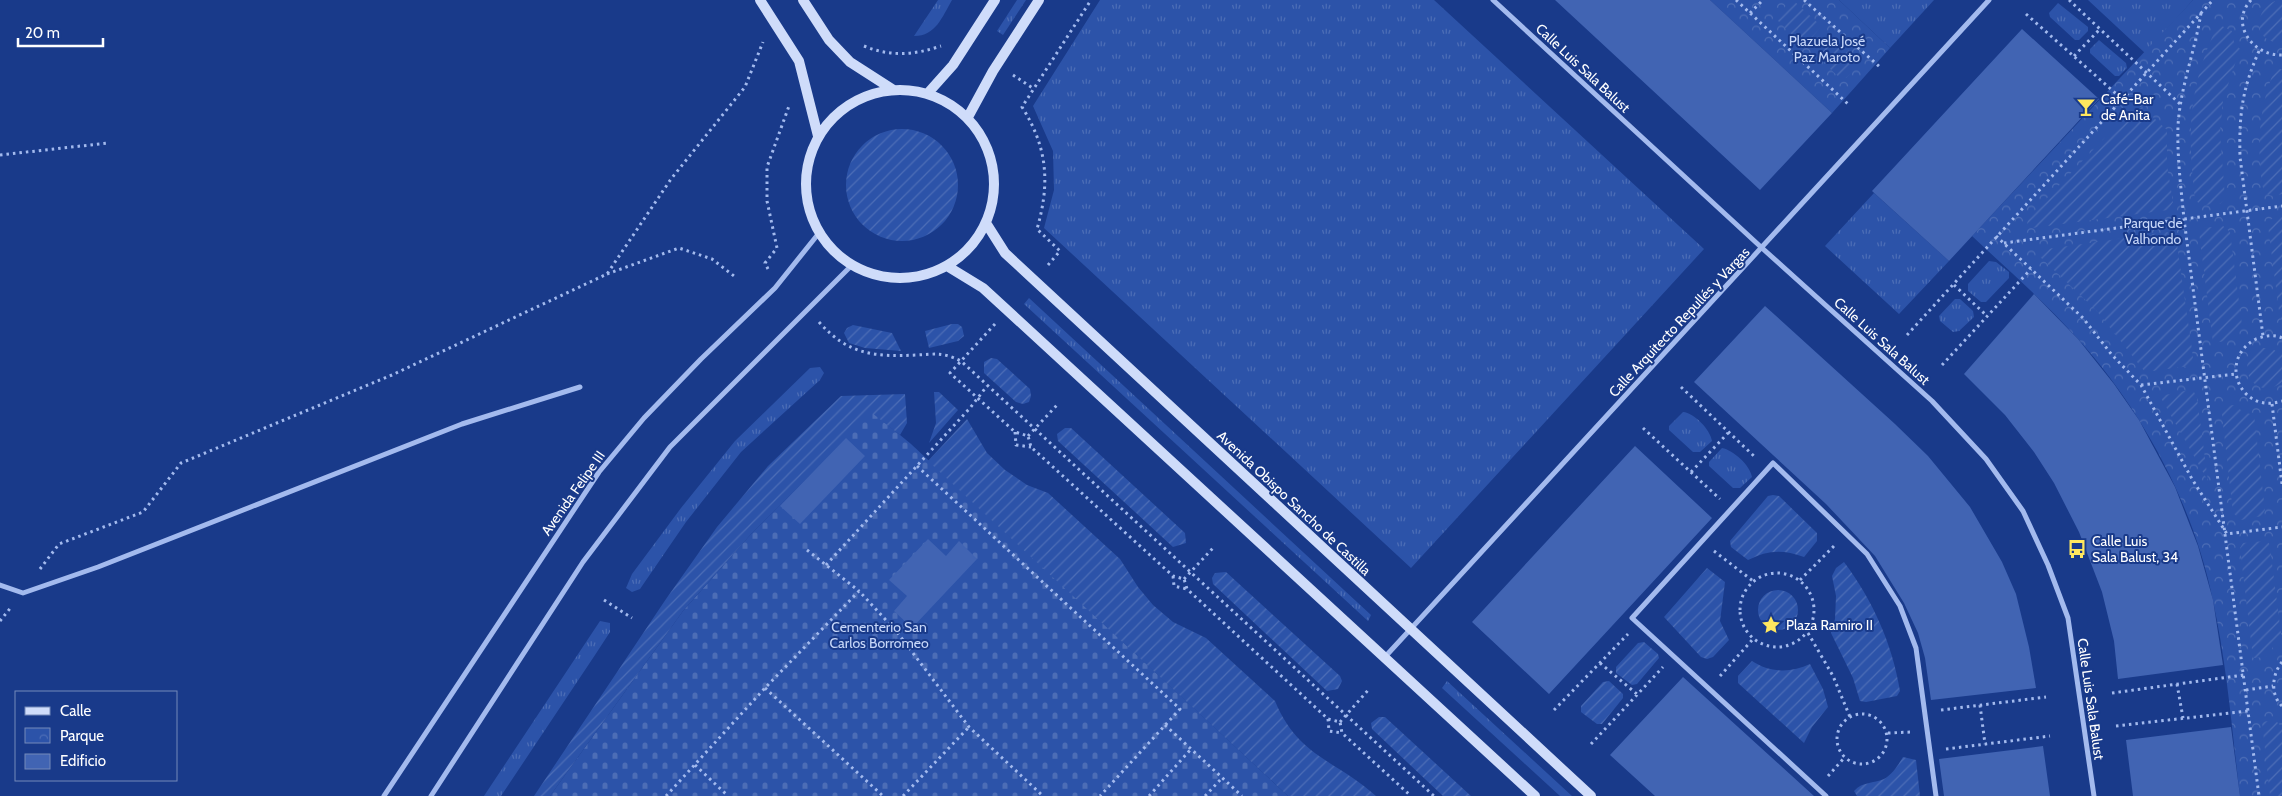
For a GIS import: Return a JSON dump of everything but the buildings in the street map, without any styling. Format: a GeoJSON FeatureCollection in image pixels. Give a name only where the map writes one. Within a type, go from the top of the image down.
{"type":"FeatureCollection","features":[{"type":"Feature","properties":{"kind":"main road"},"geometry":{"type":"LineString","coordinates":[[760,0],[799,61],[818,136]]}},
{"type":"Feature","properties":{"kind":"main road"},"geometry":{"type":"LineString","coordinates":[[803,0],[830,40],[850,62],[892,89]]}},
{"type":"Feature","properties":{"kind":"main road"},"geometry":{"type":"LineString","coordinates":[[928,93],[953,65],[995,0]]}},
{"type":"Feature","properties":{"kind":"main road"},"geometry":{"type":"LineString","coordinates":[[968,116],[993,72],[1039,0]]}},
{"type":"Feature","properties":{"kind":"main road"},"geometry":{"type":"LineString","coordinates":[[892,89],[910,89],[928,93],[949,102],[968,116],[984,140],[994,167],[995,195],[986,223],[970,248],[947,266],[916,277],[881,277],[852,265],[833,251],[819,233],[810,215],[806,195],[805,174],[810,154],[818,136],[832,118],[849,103],[870,94],[892,89]]}},
{"type":"Feature","properties":{"kind":"main road","name":"Avenida Obispo Sancho de Castilla"},"geometry":{"type":"LineString","coordinates":[[986,223],[1005,253],[1591,796]]}},
{"type":"Feature","properties":{"kind":"main road"},"geometry":{"type":"LineString","coordinates":[[947,266],[982,288],[1007,310],[1535,796]]}},
{"type":"Feature","properties":{"kind":"street","name":"Calle Luis Sala Balust"},"geometry":{"type":"LineString","coordinates":[[1493,0],[1762,248],[1932,401],[1986,459],[2023,510],[2048,565],[2068,618],[2094,796]]}},
{"type":"Feature","properties":{"kind":"street","name":"Calle Arquitecto Repullés y Vargas"},"geometry":{"type":"LineString","coordinates":[[1384,658],[1989,0]]}},
{"type":"Feature","properties":{"kind":"street","name":"Avenida Felipe III"},"geometry":{"type":"LineString","coordinates":[[384,796],[599,472],[644,418],[701,359],[775,288],[819,233]]}},
{"type":"Feature","properties":{"kind":"street"},"geometry":{"type":"LineString","coordinates":[[431,796],[583,562],[670,447],[852,265]]}},
{"type":"Feature","properties":{"kind":"street"},"geometry":{"type":"LineString","coordinates":[[0,585],[23,593],[98,567],[462,424],[580,388]]}},
{"type":"Feature","properties":{"kind":"street"},"geometry":{"type":"LineString","coordinates":[[1826,796],[1632,618],[1773,463],[1867,554],[1900,606],[1916,648],[1936,796]]}},
{"type":"Feature","properties":{"kind":"path"},"geometry":{"type":"LineString","coordinates":[[1044,270],[1060,251],[1037,229],[1045,202],[1044,162],[1032,123],[1022,107],[1091,0]]}},
{"type":"Feature","properties":{"kind":"path"},"geometry":{"type":"LineString","coordinates":[[1736,0],[1848,104]]}},
{"type":"Feature","properties":{"kind":"path"},"geometry":{"type":"LineString","coordinates":[[1750,13],[1763,0]]}},
{"type":"Feature","properties":{"kind":"path"},"geometry":{"type":"LineString","coordinates":[[1804,0],[1882,68]]}},
{"type":"Feature","properties":{"kind":"path"},"geometry":{"type":"LineString","coordinates":[[2069,0],[2181,105]]}},
{"type":"Feature","properties":{"kind":"path"},"geometry":{"type":"LineString","coordinates":[[1907,335],[2212,0]]}},
{"type":"Feature","properties":{"kind":"path"},"geometry":{"type":"LineString","coordinates":[[2251,0],[2243,16],[2244,30],[2250,41],[2259,51],[2272,56],[2282,55]]}},
{"type":"Feature","properties":{"kind":"path"},"geometry":{"type":"LineString","coordinates":[[2201,13],[2181,105],[2178,126],[2178,156],[2184,219],[2227,534],[2259,796]]}},
{"type":"Feature","properties":{"kind":"path"},"geometry":{"type":"LineString","coordinates":[[2026,14],[2122,99]]}},
{"type":"Feature","properties":{"kind":"path"},"geometry":{"type":"LineString","coordinates":[[2074,56],[2100,29]]}},
{"type":"Feature","properties":{"kind":"path"},"geometry":{"type":"LineString","coordinates":[[764,34],[769,42]]}},
{"type":"Feature","properties":{"kind":"path"},"geometry":{"type":"LineString","coordinates":[[607,274],[671,180],[745,87],[763,42]]}},
{"type":"Feature","properties":{"kind":"path"},"geometry":{"type":"LineString","coordinates":[[882,53],[916,54],[941,46],[947,42]]}},
{"type":"Feature","properties":{"kind":"path"},"geometry":{"type":"LineString","coordinates":[[2259,51],[2246,81],[2240,129],[2240,157],[2263,336]]}},
{"type":"Feature","properties":{"kind":"path"},"geometry":{"type":"LineString","coordinates":[[1012,75],[1034,89]]}},
{"type":"Feature","properties":{"kind":"path"},"geometry":{"type":"LineString","coordinates":[[767,269],[765,263],[777,248],[767,201],[767,167],[774,142],[788,112],[789,104]]}},
{"type":"Feature","properties":{"kind":"path"},"geometry":{"type":"LineString","coordinates":[[0,155],[108,143]]}},
{"type":"Feature","properties":{"kind":"path"},"geometry":{"type":"LineString","coordinates":[[2003,243],[2282,206]]}},
{"type":"Feature","properties":{"kind":"path"},"geometry":{"type":"LineString","coordinates":[[1996,236],[2083,318],[2112,355],[2141,385],[2192,479],[2227,534]]}},
{"type":"Feature","properties":{"kind":"path"},"geometry":{"type":"LineString","coordinates":[[23,593],[59,544],[143,512],[181,463],[392,375],[607,274],[679,248],[712,259],[734,276]]}},
{"type":"Feature","properties":{"kind":"path"},"geometry":{"type":"LineString","coordinates":[[1942,365],[2031,269]]}},
{"type":"Feature","properties":{"kind":"path"},"geometry":{"type":"LineString","coordinates":[[1954,285],[1987,316]]}},
{"type":"Feature","properties":{"kind":"path"},"geometry":{"type":"LineString","coordinates":[[816,317],[833,336],[851,349],[880,355],[945,353],[961,361],[1434,796]]}},
{"type":"Feature","properties":{"kind":"path"},"geometry":{"type":"LineString","coordinates":[[998,320],[950,373],[1014,432],[1028,436]]}},
{"type":"Feature","properties":{"kind":"path"},"geometry":{"type":"LineString","coordinates":[[2282,338],[2263,336],[2247,344],[2237,359],[2236,374],[2244,392],[2257,402],[2272,404],[2282,401]]}},
{"type":"Feature","properties":{"kind":"path"},"geometry":{"type":"LineString","coordinates":[[2141,385],[2236,374]]}},
{"type":"Feature","properties":{"kind":"path"},"geometry":{"type":"LineString","coordinates":[[826,566],[987,386]]}},
{"type":"Feature","properties":{"kind":"path"},"geometry":{"type":"LineString","coordinates":[[1681,388],[1767,468]]}},
{"type":"Feature","properties":{"kind":"path"},"geometry":{"type":"LineString","coordinates":[[2272,404],[2282,484]]}},
{"type":"Feature","properties":{"kind":"path"},"geometry":{"type":"LineString","coordinates":[[1028,436],[1057,405]]}},
{"type":"Feature","properties":{"kind":"path"},"geometry":{"type":"LineString","coordinates":[[1643,428],[1731,510]]}},
{"type":"Feature","properties":{"kind":"path"},"geometry":{"type":"LineString","coordinates":[[1014,432],[1016,445],[1031,447]]}},
{"type":"Feature","properties":{"kind":"path"},"geometry":{"type":"LineString","coordinates":[[1691,472],[1728,433]]}},
{"type":"Feature","properties":{"kind":"path"},"geometry":{"type":"LineString","coordinates":[[1028,436],[1031,447],[1172,576],[1184,579]]}},
{"type":"Feature","properties":{"kind":"path"},"geometry":{"type":"LineString","coordinates":[[917,466],[1180,709],[1100,796]]}},
{"type":"Feature","properties":{"kind":"path"},"geometry":{"type":"LineString","coordinates":[[2227,534],[2282,527]]}},
{"type":"Feature","properties":{"kind":"path"},"geometry":{"type":"LineString","coordinates":[[1800,580],[1846,534]]}},
{"type":"Feature","properties":{"kind":"path"},"geometry":{"type":"LineString","coordinates":[[1701,542],[1753,581]]}},
{"type":"Feature","properties":{"kind":"path"},"geometry":{"type":"LineString","coordinates":[[1184,579],[1213,548]]}},
{"type":"Feature","properties":{"kind":"path"},"geometry":{"type":"LineString","coordinates":[[807,550],[859,591],[897,632],[969,728],[1043,796]]}},
{"type":"Feature","properties":{"kind":"path"},"geometry":{"type":"LineString","coordinates":[[1768,573],[1785,573],[1800,580],[1810,591],[1815,605],[1814,620],[1808,633],[1796,642],[1782,648],[1766,646],[1753,639],[1743,626],[1740,610],[1743,594],[1753,581],[1768,573]]}},
{"type":"Feature","properties":{"kind":"path"},"geometry":{"type":"LineString","coordinates":[[1172,576],[1174,586],[1187,589],[1328,720],[1340,722]]}},
{"type":"Feature","properties":{"kind":"path"},"geometry":{"type":"LineString","coordinates":[[1184,579],[1187,589]]}},
{"type":"Feature","properties":{"kind":"path"},"geometry":{"type":"LineString","coordinates":[[666,796],[765,688],[859,591]]}},
{"type":"Feature","properties":{"kind":"path"},"geometry":{"type":"LineString","coordinates":[[604,600],[632,618]]}},
{"type":"Feature","properties":{"kind":"path"},"geometry":{"type":"LineString","coordinates":[[1554,710],[1638,623]]}},
{"type":"Feature","properties":{"kind":"path"},"geometry":{"type":"LineString","coordinates":[[1808,633],[1833,676],[1850,717]]}},
{"type":"Feature","properties":{"kind":"path"},"geometry":{"type":"LineString","coordinates":[[1709,688],[1753,639]]}},
{"type":"Feature","properties":{"kind":"path"},"geometry":{"type":"LineString","coordinates":[[1591,744],[1674,656]]}},
{"type":"Feature","properties":{"kind":"path"},"geometry":{"type":"LineString","coordinates":[[2282,662],[2276,669],[2273,686],[2282,706]]}},
{"type":"Feature","properties":{"kind":"path"},"geometry":{"type":"LineString","coordinates":[[1600,663],[1638,695]]}},
{"type":"Feature","properties":{"kind":"path"},"geometry":{"type":"LineString","coordinates":[[2112,693],[2244,675]]}},
{"type":"Feature","properties":{"kind":"path"},"geometry":{"type":"LineString","coordinates":[[2177,684],[2183,718]]}},
{"type":"Feature","properties":{"kind":"path"},"geometry":{"type":"LineString","coordinates":[[2246,690],[2273,686]]}},
{"type":"Feature","properties":{"kind":"path"},"geometry":{"type":"LineString","coordinates":[[765,688],[883,796]]}},
{"type":"Feature","properties":{"kind":"path"},"geometry":{"type":"LineString","coordinates":[[1340,722],[1370,688]]}},
{"type":"Feature","properties":{"kind":"path"},"geometry":{"type":"LineString","coordinates":[[1926,712],[2046,697]]}},
{"type":"Feature","properties":{"kind":"path"},"geometry":{"type":"LineString","coordinates":[[1980,705],[1985,744]]}},
{"type":"Feature","properties":{"kind":"path"},"geometry":{"type":"LineString","coordinates":[[2116,726],[2248,710]]}},
{"type":"Feature","properties":{"kind":"path"},"geometry":{"type":"LineString","coordinates":[[1865,713],[1879,720],[1888,733],[1886,749],[1875,761],[1859,764],[1845,758],[1838,748],[1837,736],[1841,725],[1850,717],[1865,713]]}},
{"type":"Feature","properties":{"kind":"path"},"geometry":{"type":"LineString","coordinates":[[1328,720],[1329,731],[1342,733],[1411,796]]}},
{"type":"Feature","properties":{"kind":"path"},"geometry":{"type":"LineString","coordinates":[[1340,722],[1342,733]]}},
{"type":"Feature","properties":{"kind":"path"},"geometry":{"type":"LineString","coordinates":[[1165,725],[1242,796]]}},
{"type":"Feature","properties":{"kind":"path"},"geometry":{"type":"LineString","coordinates":[[903,796],[969,728]]}},
{"type":"Feature","properties":{"kind":"path"},"geometry":{"type":"LineString","coordinates":[[1888,733],[1927,731]]}},
{"type":"Feature","properties":{"kind":"path"},"geometry":{"type":"LineString","coordinates":[[1930,751],[2050,736]]}},
{"type":"Feature","properties":{"kind":"path"},"geometry":{"type":"LineString","coordinates":[[1149,796],[1191,749]]}},
{"type":"Feature","properties":{"kind":"path"},"geometry":{"type":"LineString","coordinates":[[1817,788],[1845,758]]}},
{"type":"Feature","properties":{"kind":"path"},"geometry":{"type":"LineString","coordinates":[[695,765],[728,796]]}},
{"type":"Feature","properties":{"kind":"path"},"geometry":{"type":"LineString","coordinates":[[1205,796],[1222,778]]}},
{"type":"Feature","properties":{"kind":"green space"},"geometry":{"type":"Polygon","coordinates":[[[938,0],[952,0],[933,29],[928,33],[914,36],[938,0]]]}},
{"type":"Feature","properties":{"kind":"green space"},"geometry":{"type":"Polygon","coordinates":[[[1017,0],[1026,0],[1003,35],[997,31],[1017,0]]]}},
{"type":"Feature","properties":{"kind":"green space"},"geometry":{"type":"Polygon","coordinates":[[[1100,0],[1434,0],[1704,249],[1411,568],[1044,228],[1054,190],[1053,151],[1033,106],[1100,0]]]}},
{"type":"Feature","properties":{"kind":"green space","name":"Plazuela José Paz Maroto"},"geometry":{"type":"Polygon","coordinates":[[[1710,0],[1839,0],[1890,48],[1832,113],[1710,0]]]}},
{"type":"Feature","properties":{"kind":"green space"},"geometry":{"type":"Polygon","coordinates":[[[1839,0],[1934,0],[1890,48],[1839,0]]]}},
{"type":"Feature","properties":{"kind":"green space"},"geometry":{"type":"Polygon","coordinates":[[[2088,0],[2193,0],[2145,53],[2088,0]]]}},
{"type":"Feature","properties":{"kind":"green space","name":"Parque de Valhondo"},"geometry":{"type":"Polygon","coordinates":[[[2193,0],[2282,0],[2282,796],[2240,796],[2226,674],[2213,601],[2193,530],[2163,461],[2124,397],[2102,367],[2065,325],[1972,236],[2193,0]]]}},
{"type":"Feature","properties":{"kind":"green space"},"geometry":{"type":"Polygon","coordinates":[[[1790,1],[1794,1],[1819,24],[1820,28],[1807,43],[1801,43],[1776,19],[1790,1]]]}},
{"type":"Feature","properties":{"kind":"green space"},"geometry":{"type":"Polygon","coordinates":[[[2275,1],[2282,1],[2282,42],[2273,42],[2266,38],[2259,27],[2262,12],[2275,1]]]}},
{"type":"Feature","properties":{"kind":"green space"},"geometry":{"type":"Polygon","coordinates":[[[2058,3],[2088,27],[2088,31],[2079,40],[2075,40],[2050,17],[2049,13],[2058,3]]]}},
{"type":"Feature","properties":{"kind":"green space"},"geometry":{"type":"Polygon","coordinates":[[[2218,24],[2232,31],[2234,42],[2240,49],[2223,100],[2220,133],[2225,198],[2220,204],[2201,205],[2195,200],[2192,175],[2192,110],[2201,69],[2218,24]]]}},
{"type":"Feature","properties":{"kind":"green space"},"geometry":{"type":"Polygon","coordinates":[[[1833,36],[1858,59],[1859,63],[1846,78],[1840,78],[1815,55],[1821,43],[1833,36]]]}},
{"type":"Feature","properties":{"kind":"green space"},"geometry":{"type":"Polygon","coordinates":[[[2099,40],[2126,63],[2127,68],[2119,76],[2115,76],[2090,53],[2090,49],[2099,40]]]}},
{"type":"Feature","properties":{"kind":"green space"},"geometry":{"type":"Polygon","coordinates":[[[2275,69],[2282,69],[2282,194],[2272,196],[2267,194],[2262,186],[2259,148],[2263,108],[2275,69]]]}},
{"type":"Feature","properties":{"kind":"green space"},"geometry":{"type":"Polygon","coordinates":[[[2134,107],[2142,107],[2167,130],[2167,165],[2173,202],[2168,210],[2032,228],[2027,225],[2028,218],[2134,107]]]}},
{"type":"Feature","properties":{"kind":"green space"},"geometry":{"type":"Polygon","coordinates":[[[902,129],[913,130],[923,134],[941,146],[953,164],[957,174],[957,196],[953,206],[941,224],[923,236],[913,240],[902,241],[891,240],[881,236],[863,224],[851,206],[847,196],[846,185],[847,174],[851,164],[863,146],[881,134],[891,130],[902,129]]]}},
{"type":"Feature","properties":{"kind":"green space"},"geometry":{"type":"Polygon","coordinates":[[[1874,193],[1949,261],[1899,314],[1825,246],[1874,193]]]}},
{"type":"Feature","properties":{"kind":"green space"},"geometry":{"type":"Polygon","coordinates":[[[2275,217],[2282,217],[2282,320],[2280,319],[2268,226],[2270,220],[2275,217]]]}},
{"type":"Feature","properties":{"kind":"green space"},"geometry":{"type":"Polygon","coordinates":[[[2223,226],[2230,232],[2242,325],[2226,341],[2213,343],[2199,232],[2202,228],[2223,226]]]}},
{"type":"Feature","properties":{"kind":"green space"},"geometry":{"type":"Polygon","coordinates":[[[2167,232],[2176,237],[2193,357],[2190,366],[2145,372],[2096,310],[2037,254],[2040,250],[2167,232]]]}},
{"type":"Feature","properties":{"kind":"green space"},"geometry":{"type":"Polygon","coordinates":[[[1989,261],[1996,262],[2009,272],[2009,278],[1986,302],[1981,302],[1968,291],[1968,284],[1989,261]]]}},
{"type":"Feature","properties":{"kind":"green space"},"geometry":{"type":"Polygon","coordinates":[[[1029,298],[1371,615],[1368,621],[1024,304],[1029,298]]]}},
{"type":"Feature","properties":{"kind":"green space"},"geometry":{"type":"Polygon","coordinates":[[[1955,299],[1960,299],[1973,311],[1974,317],[1959,331],[1953,332],[1940,321],[1939,316],[1955,299]]]}},
{"type":"Feature","properties":{"kind":"green space"},"geometry":{"type":"Polygon","coordinates":[[[958,324],[962,327],[964,336],[958,341],[929,348],[925,331],[958,324]]]}},
{"type":"Feature","properties":{"kind":"green space"},"geometry":{"type":"Polygon","coordinates":[[[853,325],[892,333],[901,351],[865,348],[849,343],[844,333],[847,328],[853,325]]]}},
{"type":"Feature","properties":{"kind":"green space"},"geometry":{"type":"Polygon","coordinates":[[[2263,348],[2270,348],[2282,354],[2282,382],[2272,387],[2263,388],[2256,385],[2247,371],[2248,362],[2253,354],[2263,348]]]}},
{"type":"Feature","properties":{"kind":"green space"},"geometry":{"type":"Polygon","coordinates":[[[991,358],[997,359],[1030,389],[1031,396],[1029,402],[1023,404],[1016,402],[984,373],[984,362],[991,358]]]}},
{"type":"Feature","properties":{"kind":"green space"},"geometry":{"type":"Polygon","coordinates":[[[820,367],[824,373],[820,380],[741,452],[686,522],[640,589],[632,592],[626,588],[632,574],[681,508],[735,441],[810,368],[820,367]]]}},
{"type":"Feature","properties":{"kind":"green space"},"geometry":{"type":"Polygon","coordinates":[[[2189,390],[2194,392],[2197,398],[2208,481],[2161,398],[2165,395],[2189,390]]]}},
{"type":"Feature","properties":{"kind":"green space"},"geometry":{"type":"Polygon","coordinates":[[[934,392],[939,392],[958,410],[929,443],[936,423],[934,392]]]}},
{"type":"Feature","properties":{"kind":"green space"},"geometry":{"type":"Polygon","coordinates":[[[905,394],[907,423],[900,435],[872,413],[752,533],[683,611],[550,796],[534,796],[666,599],[717,527],[768,466],[841,396],[905,394]]]}},
{"type":"Feature","properties":{"kind":"green space"},"geometry":{"type":"Polygon","coordinates":[[[2235,405],[2243,412],[2254,415],[2265,510],[2262,516],[2241,520],[2233,513],[2221,406],[2235,405]]]}},
{"type":"Feature","properties":{"kind":"green space","name":"Cementerio San Carlos Borromeo"},"geometry":{"type":"Polygon","coordinates":[[[872,412],[911,444],[1288,796],[550,796],[683,611],[752,533],[872,412]]]}},
{"type":"Feature","properties":{"kind":"green space"},"geometry":{"type":"Polygon","coordinates":[[[1683,412],[1696,418],[1711,436],[1712,441],[1700,452],[1693,452],[1669,430],[1669,426],[1683,412]]]}},
{"type":"Feature","properties":{"kind":"green space"},"geometry":{"type":"Polygon","coordinates":[[[967,419],[987,453],[1005,470],[1027,485],[1048,493],[1120,559],[1138,587],[1153,605],[1173,622],[1206,638],[1275,701],[1284,720],[1307,746],[1376,796],[1288,796],[928,461],[967,419]]]}},
{"type":"Feature","properties":{"kind":"green space"},"geometry":{"type":"Polygon","coordinates":[[[1065,428],[1071,428],[1185,533],[1186,543],[1173,547],[1058,441],[1057,434],[1065,428]]]}},
{"type":"Feature","properties":{"kind":"green space"},"geometry":{"type":"Polygon","coordinates":[[[1722,448],[1740,459],[1751,472],[1752,477],[1740,488],[1733,488],[1709,466],[1709,462],[1722,448]]]}},
{"type":"Feature","properties":{"kind":"green space"},"geometry":{"type":"Polygon","coordinates":[[[1768,496],[1779,496],[1817,533],[1817,541],[1804,557],[1775,552],[1762,554],[1748,560],[1731,547],[1730,541],[1768,496]]]}},
{"type":"Feature","properties":{"kind":"green space"},"geometry":{"type":"Polygon","coordinates":[[[2264,541],[2269,543],[2270,548],[2282,641],[2273,647],[2266,657],[2253,658],[2240,548],[2243,543],[2264,541]]]}},
{"type":"Feature","properties":{"kind":"green space"},"geometry":{"type":"Polygon","coordinates":[[[1844,562],[1864,592],[1880,623],[1896,673],[1900,691],[1897,696],[1866,702],[1860,701],[1853,678],[1831,633],[1835,619],[1836,596],[1832,576],[1836,568],[1844,562]]]}},
{"type":"Feature","properties":{"kind":"green space"},"geometry":{"type":"Polygon","coordinates":[[[1707,568],[1725,582],[1720,621],[1729,640],[1713,657],[1707,659],[1701,657],[1664,617],[1707,568]]]}},
{"type":"Feature","properties":{"kind":"green space"},"geometry":{"type":"Polygon","coordinates":[[[1226,572],[1340,676],[1342,681],[1338,689],[1327,691],[1213,584],[1212,578],[1215,573],[1226,572]]]}},
{"type":"Feature","properties":{"kind":"green space"},"geometry":{"type":"Polygon","coordinates":[[[1782,590],[1789,593],[1795,599],[1798,610],[1797,618],[1789,627],[1782,630],[1774,630],[1767,627],[1759,618],[1758,606],[1761,599],[1770,591],[1782,590]]]}},
{"type":"Feature","properties":{"kind":"green space"},"geometry":{"type":"Polygon","coordinates":[[[600,621],[610,623],[610,632],[595,655],[501,796],[484,796],[600,621]]]}},
{"type":"Feature","properties":{"kind":"green space"},"geometry":{"type":"Polygon","coordinates":[[[1644,642],[1658,654],[1659,658],[1637,684],[1632,685],[1616,673],[1616,667],[1638,643],[1644,642]]]}},
{"type":"Feature","properties":{"kind":"green space"},"geometry":{"type":"Polygon","coordinates":[[[1752,661],[1773,670],[1795,669],[1810,664],[1823,689],[1828,707],[1812,727],[1804,743],[1738,683],[1738,676],[1752,661]]]}},
{"type":"Feature","properties":{"kind":"green space"},"geometry":{"type":"Polygon","coordinates":[[[1447,681],[1572,796],[1560,796],[1442,688],[1447,681]]]}},
{"type":"Feature","properties":{"kind":"green space"},"geometry":{"type":"Polygon","coordinates":[[[1609,681],[1623,694],[1623,698],[1602,724],[1597,724],[1581,712],[1581,706],[1603,682],[1609,681]]]}},
{"type":"Feature","properties":{"kind":"green space"},"geometry":{"type":"Polygon","coordinates":[[[1379,717],[1385,717],[1471,796],[1443,796],[1372,729],[1371,723],[1379,717]]]}},
{"type":"Feature","properties":{"kind":"green space"},"geometry":{"type":"Polygon","coordinates":[[[2275,720],[2282,727],[2282,796],[2270,796],[2262,722],[2275,720]]]}},
{"type":"Feature","properties":{"kind":"green space"},"geometry":{"type":"Polygon","coordinates":[[[1903,757],[1916,760],[1920,796],[1857,796],[1854,791],[1857,788],[1887,777],[1903,757]]]}},
{"type":"Feature","properties":{"kind":"place","name":"Café-Bar de Anita"},"geometry":{"type":"Point","coordinates":[2086,107]}},
{"type":"Feature","properties":{"kind":"place","name":"Calle Luis Sala Balust, 34"},"geometry":{"type":"Point","coordinates":[2077,549]}},
{"type":"Feature","properties":{"kind":"place","name":"Plaza Ramiro II"},"geometry":{"type":"Point","coordinates":[1771,625]}}]}
